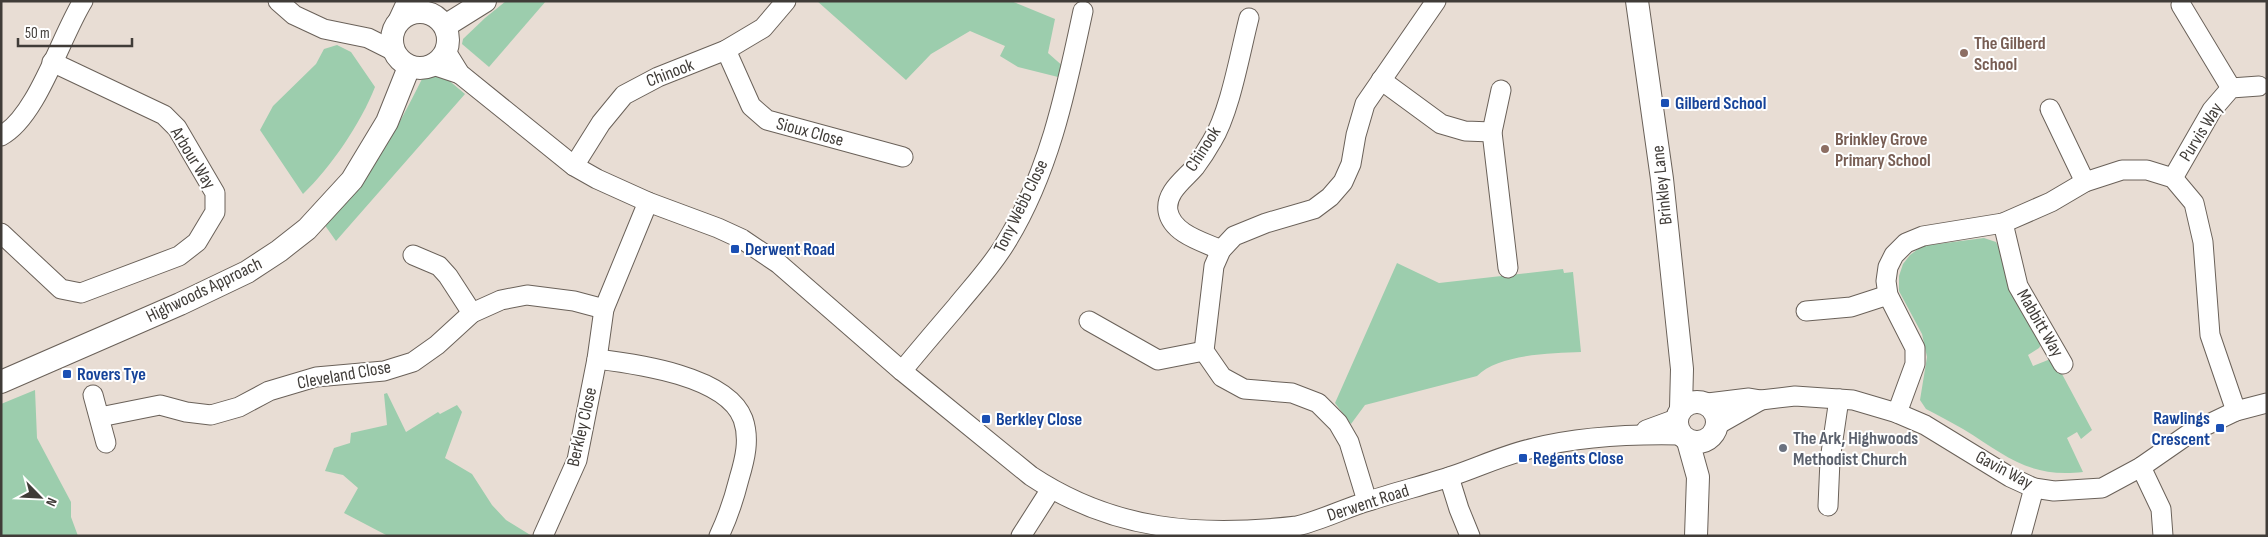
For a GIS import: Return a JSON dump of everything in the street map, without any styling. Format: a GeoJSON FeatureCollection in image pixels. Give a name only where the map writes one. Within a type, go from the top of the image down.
{"type":"FeatureCollection","features":[{"type":"Feature","properties":{"kind":"street"},"geometry":{"type":"LineString","coordinates":[[1,136],[12,130],[31,107],[83,1]]}},
{"type":"Feature","properties":{"kind":"street"},"geometry":{"type":"LineString","coordinates":[[278,1],[294,15],[324,29],[397,44],[416,69],[440,59],[449,36],[445,26],[436,16],[410,5],[401,19],[397,44]]}},
{"type":"Feature","properties":{"kind":"street"},"geometry":{"type":"LineString","coordinates":[[445,26],[485,1]]}},
{"type":"Feature","properties":{"kind":"street","name":"Chinook"},"geometry":{"type":"LineString","coordinates":[[574,166],[601,123],[624,95],[658,76],[726,50],[763,28],[786,1]]}},
{"type":"Feature","properties":{"kind":"street"},"geometry":{"type":"LineString","coordinates":[[1367,501],[1349,442],[1338,423],[1318,403],[1292,393],[1244,389],[1222,377],[1204,351],[1214,266],[1221,250],[1234,236],[1266,223],[1314,209],[1330,197],[1343,182],[1351,164],[1356,135],[1365,104],[1436,1]]}},
{"type":"Feature","properties":{"kind":"street","name":"Brinkley Lane"},"geometry":{"type":"LineString","coordinates":[[1638,1],[1659,152],[1682,368],[1707,462],[1698,477],[1696,536]]}},
{"type":"Feature","properties":{"kind":"street","name":"Purvis Way"},"geometry":{"type":"LineString","coordinates":[[2181,5],[2231,88]]}},
{"type":"Feature","properties":{"kind":"street","name":"Tony Webb Close"},"geometry":{"type":"LineString","coordinates":[[902,371],[986,272],[1006,243],[1028,200],[1045,163],[1069,77],[1083,11]]}},
{"type":"Feature","properties":{"kind":"street","name":"Chinook"},"geometry":{"type":"LineString","coordinates":[[1221,250],[1184,233],[1175,224],[1168,211],[1169,201],[1174,189],[1194,167],[1213,140],[1224,112],[1249,18]]}},
{"type":"Feature","properties":{"kind":"street","name":"Highwoods Approach"},"geometry":{"type":"LineString","coordinates":[[1,382],[247,272],[279,251],[307,229],[352,180],[387,122],[397,44]]}},
{"type":"Feature","properties":{"kind":"street","name":"Sioux Close"},"geometry":{"type":"LineString","coordinates":[[726,50],[751,106],[767,120],[903,157]]}},
{"type":"Feature","properties":{"kind":"street","name":"Derwent Road"},"geometry":{"type":"LineString","coordinates":[[440,59],[574,166],[597,179],[648,202],[718,228],[761,251],[802,282],[902,371],[1031,476],[1051,489],[1091,509],[1143,528],[1190,534],[1245,535],[1299,525],[1367,501],[1449,477],[1533,448],[1584,439],[1635,434],[1695,421],[1761,400]]}},
{"type":"Feature","properties":{"kind":"street","name":"Arbour Way"},"geometry":{"type":"LineString","coordinates":[[1,233],[60,289],[81,293],[179,256],[198,242],[215,212],[215,193],[177,128],[164,115],[52,62]]}},
{"type":"Feature","properties":{"kind":"street"},"geometry":{"type":"LineString","coordinates":[[1381,80],[1440,124],[1465,131],[1492,132]]}},
{"type":"Feature","properties":{"kind":"street","name":"Purvis Way"},"geometry":{"type":"LineString","coordinates":[[2173,178],[2212,110],[2231,88],[2259,86]]}},
{"type":"Feature","properties":{"kind":"street"},"geometry":{"type":"LineString","coordinates":[[1501,90],[1492,132],[1508,268]]}},
{"type":"Feature","properties":{"kind":"street"},"geometry":{"type":"LineString","coordinates":[[2050,109],[2086,182]]}},
{"type":"Feature","properties":{"kind":"street"},"geometry":{"type":"LineString","coordinates":[[1897,414],[1915,364],[1915,348],[1888,295],[1886,281],[1888,267],[1894,254],[1906,242],[1923,236],[2003,223],[2052,202],[2086,182],[2122,170],[2147,170],[2173,178],[2194,203],[2204,242],[2210,336],[2236,411]]}},
{"type":"Feature","properties":{"kind":"street","name":"Berkley Close"},"geometry":{"type":"LineString","coordinates":[[543,536],[577,460],[597,359],[604,309],[648,202]]}},
{"type":"Feature","properties":{"kind":"street","name":"Mabbitt Way"},"geometry":{"type":"LineString","coordinates":[[2003,223],[2018,286],[2063,364]]}},
{"type":"Feature","properties":{"kind":"street"},"geometry":{"type":"LineString","coordinates":[[413,255],[438,266],[448,276],[472,314]]}},
{"type":"Feature","properties":{"kind":"street","name":"Cleveland Close"},"geometry":{"type":"LineString","coordinates":[[100,417],[160,405],[186,412],[211,414],[239,407],[269,391],[316,376],[384,371],[413,362],[437,345],[472,314],[501,300],[527,294],[574,301],[604,309]]}},
{"type":"Feature","properties":{"kind":"street"},"geometry":{"type":"LineString","coordinates":[[1806,311],[1851,307],[1888,295]]}},
{"type":"Feature","properties":{"kind":"street"},"geometry":{"type":"LineString","coordinates":[[1089,321],[1158,360],[1204,351]]}},
{"type":"Feature","properties":{"kind":"street"},"geometry":{"type":"LineString","coordinates":[[597,359],[653,367],[711,387],[725,394],[742,417],[747,437],[746,453],[732,507],[718,536]]}},
{"type":"Feature","properties":{"kind":"street"},"geometry":{"type":"LineString","coordinates":[[94,394],[106,443]]}},
{"type":"Feature","properties":{"kind":"street","name":"Gavin Way"},"geometry":{"type":"LineString","coordinates":[[1761,400],[1796,396],[1853,400],[1925,425],[2003,473],[2034,488],[2054,491],[2102,488],[2141,467],[2190,433],[2236,411],[2267,403]]}},
{"type":"Feature","properties":{"kind":"street"},"geometry":{"type":"LineString","coordinates":[[1828,506],[1830,460],[1839,399]]}},
{"type":"Feature","properties":{"kind":"street"},"geometry":{"type":"LineString","coordinates":[[2141,467],[2162,509],[2163,536]]}},
{"type":"Feature","properties":{"kind":"street"},"geometry":{"type":"LineString","coordinates":[[1449,477],[1470,536]]}},
{"type":"Feature","properties":{"kind":"street"},"geometry":{"type":"LineString","coordinates":[[2021,536],[2034,488]]}},
{"type":"Feature","properties":{"kind":"street"},"geometry":{"type":"LineString","coordinates":[[1021,536],[1051,489]]}},
{"type":"Feature","properties":{"kind":"green space"},"geometry":{"type":"Polygon","coordinates":[[[506,1],[546,1],[489,67],[462,44],[463,39],[506,1]]]}},
{"type":"Feature","properties":{"kind":"green space"},"geometry":{"type":"Polygon","coordinates":[[[817,1],[1011,1],[1055,19],[1048,53],[1065,68],[1062,78],[1018,67],[1000,56],[1005,46],[970,31],[931,54],[906,80],[817,1]]]}},
{"type":"Feature","properties":{"kind":"green space"},"geometry":{"type":"Polygon","coordinates":[[[337,45],[351,52],[375,87],[362,115],[344,144],[324,171],[303,194],[260,130],[273,106],[316,64],[324,49],[337,45]]]}},
{"type":"Feature","properties":{"kind":"green space"},"geometry":{"type":"Polygon","coordinates":[[[440,73],[465,94],[336,241],[324,224],[354,192],[367,174],[402,118],[422,79],[440,73]]]}},
{"type":"Feature","properties":{"kind":"green space"},"geometry":{"type":"Polygon","coordinates":[[[1984,238],[1996,242],[2044,340],[2039,348],[2028,355],[2033,366],[2048,360],[2055,361],[2092,430],[2081,439],[2077,432],[2067,438],[2083,472],[2047,472],[2019,463],[1926,409],[1920,400],[1927,357],[1922,334],[1899,291],[1899,276],[1903,264],[1910,255],[1922,246],[1984,238]]]}},
{"type":"Feature","properties":{"kind":"green space"},"geometry":{"type":"Polygon","coordinates":[[[1397,263],[1439,283],[1563,269],[1564,273],[1573,272],[1581,352],[1526,356],[1498,363],[1477,376],[1365,405],[1351,424],[1335,403],[1397,263]]]}},
{"type":"Feature","properties":{"kind":"green space"},"geometry":{"type":"Polygon","coordinates":[[[35,390],[37,438],[71,502],[71,517],[78,536],[1,536],[1,404],[35,390]]]}},
{"type":"Feature","properties":{"kind":"green space"},"geometry":{"type":"Polygon","coordinates":[[[387,393],[406,432],[438,412],[440,414],[457,405],[462,412],[445,458],[472,474],[492,505],[506,520],[532,536],[388,536],[344,513],[358,488],[343,475],[325,471],[334,448],[350,443],[351,433],[387,425],[384,394],[387,393]]]}},
{"type":"Feature","properties":{"kind":"place","name":"The Gilberd School"},"geometry":{"type":"Point","coordinates":[1964,53]}},
{"type":"Feature","properties":{"kind":"place","name":"Gilberd School"},"geometry":{"type":"Point","coordinates":[1665,103]}},
{"type":"Feature","properties":{"kind":"place","name":"Brinkley Grove Primary School"},"geometry":{"type":"Point","coordinates":[1825,149]}},
{"type":"Feature","properties":{"kind":"place","name":"Derwent Road"},"geometry":{"type":"Point","coordinates":[735,249]}},
{"type":"Feature","properties":{"kind":"place","name":"Rovers Tye"},"geometry":{"type":"Point","coordinates":[67,374]}},
{"type":"Feature","properties":{"kind":"place","name":"Berkley Close"},"geometry":{"type":"Point","coordinates":[986,419]}},
{"type":"Feature","properties":{"kind":"place","name":"Rawlings Crescent"},"geometry":{"type":"Point","coordinates":[2220,428]}},
{"type":"Feature","properties":{"kind":"place","name":"The Ark, Highwoods Methodist Church"},"geometry":{"type":"Point","coordinates":[1783,448]}},
{"type":"Feature","properties":{"kind":"place","name":"Regents Close"},"geometry":{"type":"Point","coordinates":[1523,458]}}]}
